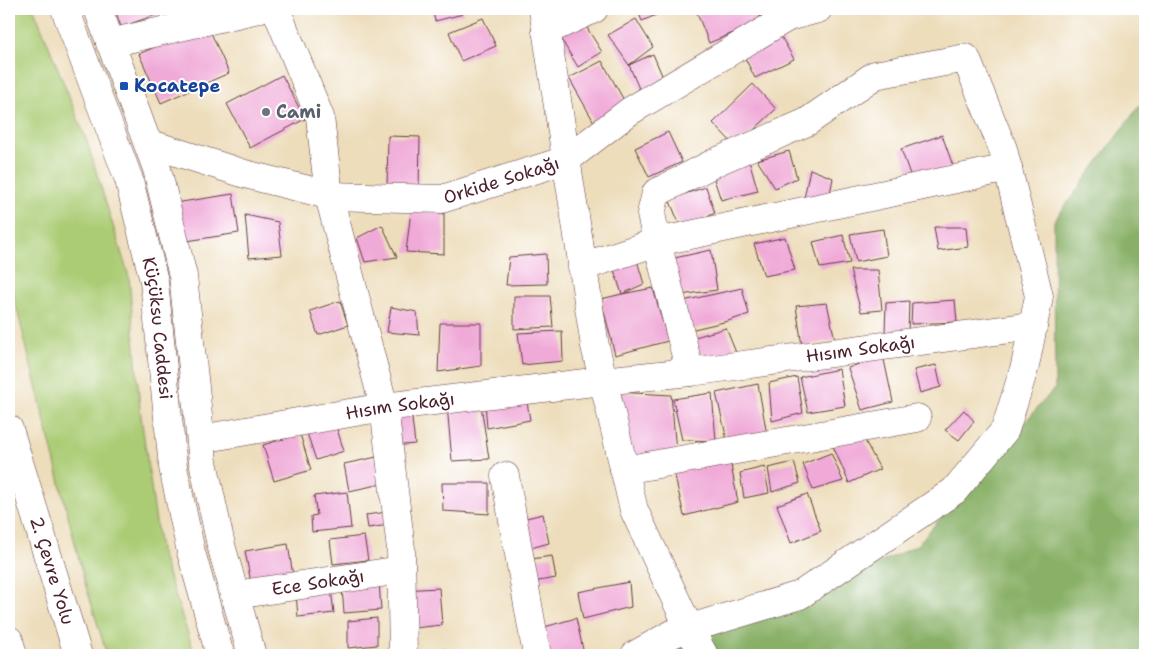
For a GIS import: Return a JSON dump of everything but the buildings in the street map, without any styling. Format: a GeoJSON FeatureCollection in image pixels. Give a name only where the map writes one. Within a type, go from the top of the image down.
{"type":"FeatureCollection","features":[{"type":"Feature","properties":{"kind":"main road","name":"Küçüksu Caddesi"},"geometry":{"type":"LineString","coordinates":[[65,9],[129,180],[154,281],[173,467],[191,552],[220,655]]}},
{"type":"Feature","properties":{"kind":"main road","name":"Küçüksu Caddesi"},"geometry":{"type":"LineString","coordinates":[[98,9],[157,169],[183,276],[203,462],[220,545],[252,655]]}},
{"type":"Feature","properties":{"kind":"main road"},"geometry":{"type":"LineString","coordinates":[[110,43],[258,9]]}},
{"type":"Feature","properties":{"kind":"main road"},"geometry":{"type":"LineString","coordinates":[[276,9],[320,116],[329,196],[384,407],[401,549],[403,655]]}},
{"type":"Feature","properties":{"kind":"main road"},"geometry":{"type":"LineString","coordinates":[[594,9],[544,20],[595,346],[634,510],[689,628],[704,655]]}},
{"type":"Feature","properties":{"kind":"main road","name":"Orkide Sokağı"},"geometry":{"type":"LineString","coordinates":[[148,143],[245,174],[313,190],[329,196],[442,199],[566,160],[639,106],[788,17],[818,9]]}},
{"type":"Feature","properties":{"kind":"main road"},"geometry":{"type":"LineString","coordinates":[[635,655],[674,633],[800,595],[954,491],[1005,430],[1025,366],[1040,296],[1003,149],[966,58],[875,75],[807,122],[718,162],[656,193],[651,214],[690,372]]}},
{"type":"Feature","properties":{"kind":"main road"},"geometry":{"type":"LineString","coordinates":[[117,149],[148,143]]}},
{"type":"Feature","properties":{"kind":"main road"},"geometry":{"type":"LineString","coordinates":[[582,266],[657,242],[1008,168]]}},
{"type":"Feature","properties":{"kind":"main road","name":"Hısım Sokağı"},"geometry":{"type":"LineString","coordinates":[[171,443],[384,407],[690,372],[1033,326]]}},
{"type":"Feature","properties":{"kind":"main road"},"geometry":{"type":"LineString","coordinates":[[624,470],[917,418]]}},
{"type":"Feature","properties":{"kind":"main road","name":"2. Çevre Yolu"},"geometry":{"type":"LineString","coordinates":[[9,429],[78,655]]}},
{"type":"Feature","properties":{"kind":"main road"},"geometry":{"type":"LineString","coordinates":[[506,476],[538,655]]}},
{"type":"Feature","properties":{"kind":"main road","name":"Ece Sokağı"},"geometry":{"type":"LineString","coordinates":[[235,595],[401,570]]}},
{"type":"Feature","properties":{"kind":"main road"},"geometry":{"type":"LineString","coordinates":[[9,640],[13,655]]}},
{"type":"Feature","properties":{"kind":"green space"},"geometry":{"type":"Polygon","coordinates":[[[9,9],[34,9],[86,139],[129,277],[140,409],[160,550],[195,655],[107,655],[84,580],[9,277],[9,9]]]}},
{"type":"Feature","properties":{"kind":"green space"},"geometry":{"type":"Polygon","coordinates":[[[1145,98],[1145,655],[680,655],[676,645],[789,607],[917,545],[1055,388],[1054,221],[1145,98]]]}},
{"type":"Feature","properties":{"kind":"place","name":"Kocatepe"},"geometry":{"type":"Point","coordinates":[124,86]}},
{"type":"Feature","properties":{"kind":"place","name":"Cami"},"geometry":{"type":"Point","coordinates":[266,112]}}]}
